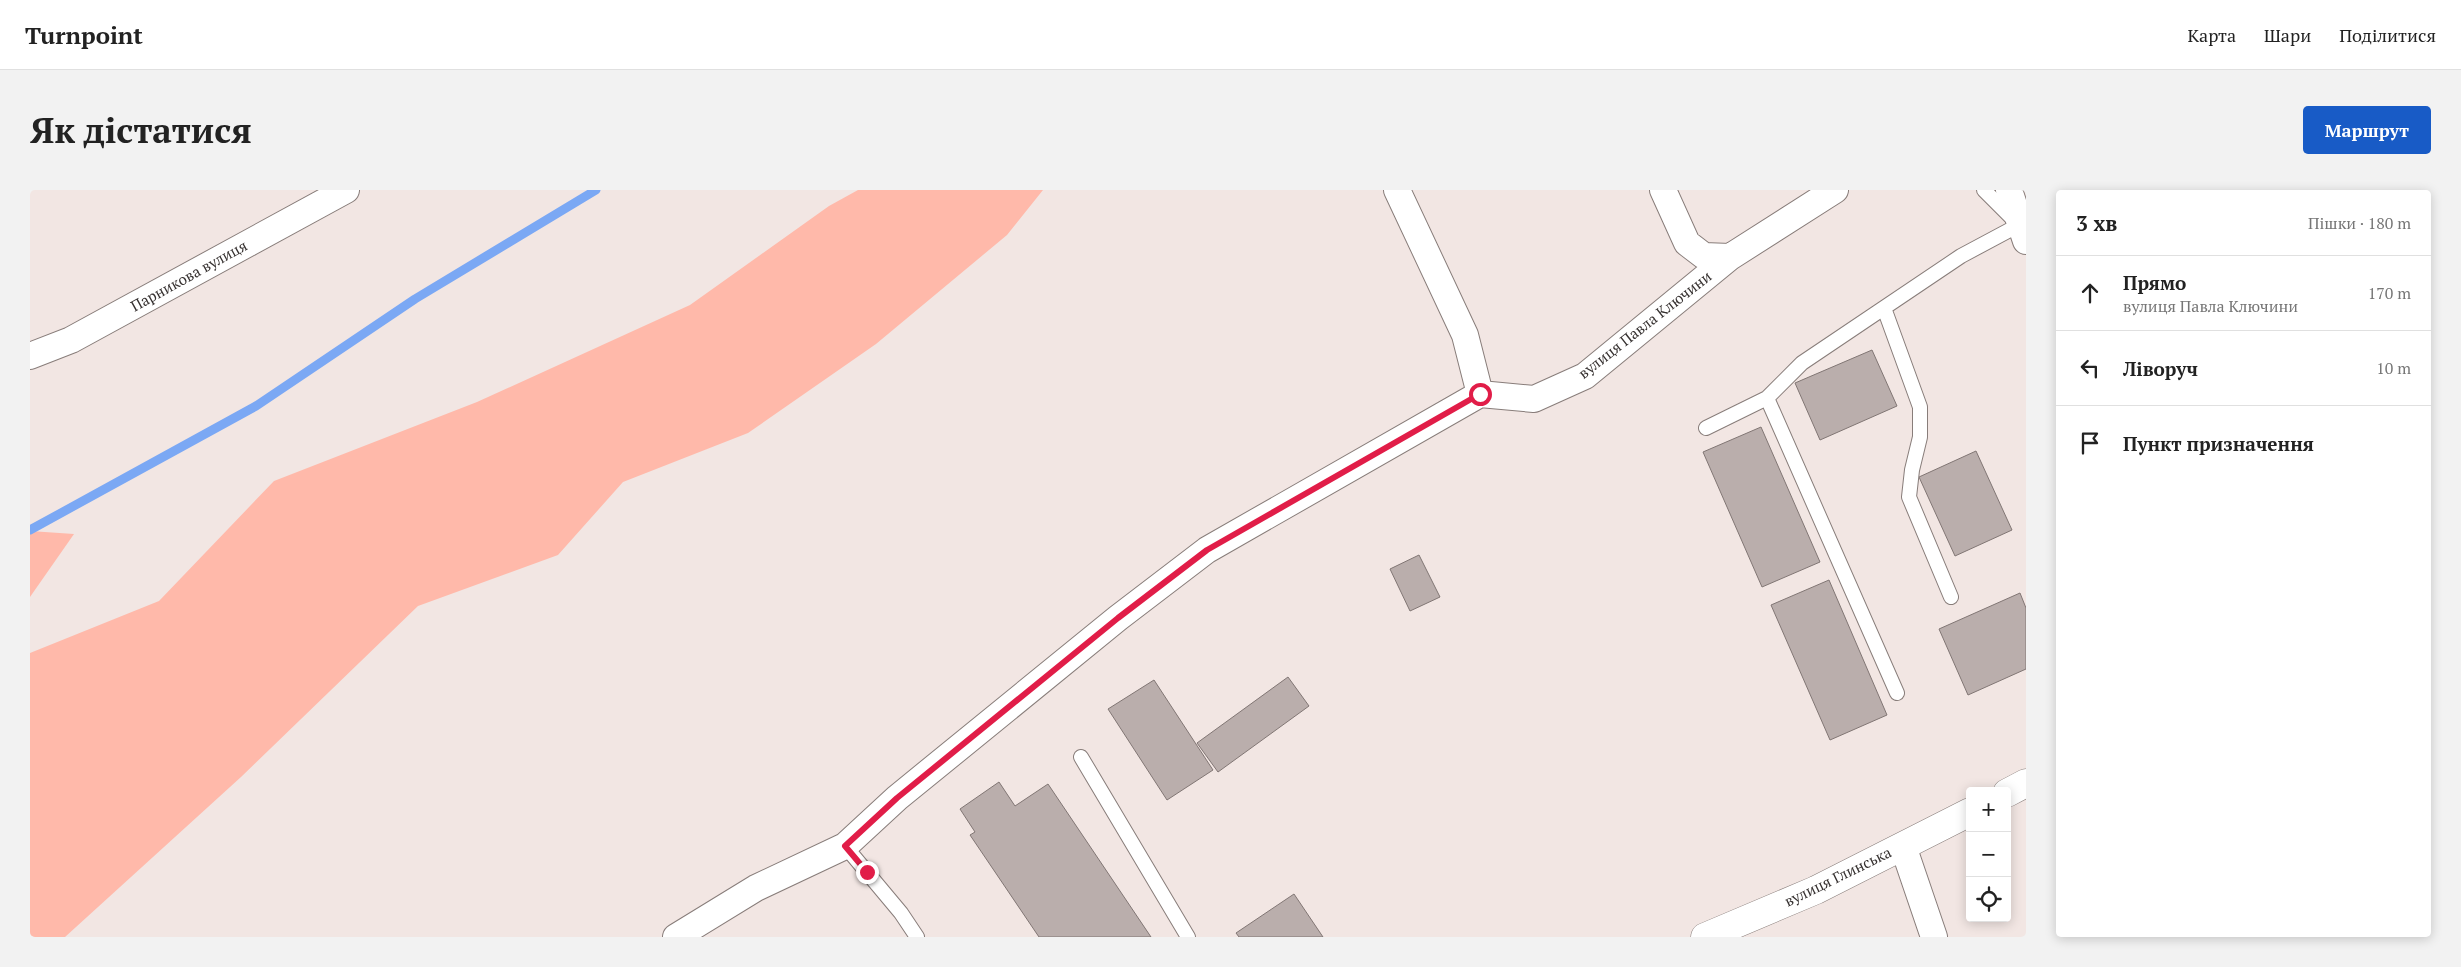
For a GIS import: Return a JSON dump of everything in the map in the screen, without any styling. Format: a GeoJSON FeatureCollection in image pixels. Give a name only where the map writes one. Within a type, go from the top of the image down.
{"type":"FeatureCollection","features":[{"type":"Feature","properties":{"kind":"main road"},"geometry":{"type":"LineString","coordinates":[[2011,791],[2026,783]]}},
{"type":"Feature","properties":{"kind":"main road","name":"вулиця Глинська"},"geometry":{"type":"LineString","coordinates":[[1705,937],[1816,890],[1966,814]]}},
{"type":"Feature","properties":{"kind":"street","name":"Парникова вулиця"},"geometry":{"type":"LineString","coordinates":[[30,356],[71,340],[346,190]]}},
{"type":"Feature","properties":{"kind":"street"},"geometry":{"type":"LineString","coordinates":[[676,937],[756,888],[845,846],[904,792],[1118,618],[1207,550],[1480,394],[1465,335],[1396,190]]}},
{"type":"Feature","properties":{"kind":"street"},"geometry":{"type":"LineString","coordinates":[[1663,190],[1687,243],[1704,256],[1730,257]]}},
{"type":"Feature","properties":{"kind":"street","name":"вулиця Павла Ключини"},"geometry":{"type":"LineString","coordinates":[[1480,394],[1534,399],[1584,376],[1730,257],[1835,190]]}},
{"type":"Feature","properties":{"kind":"street"},"geometry":{"type":"LineString","coordinates":[[2009,190],[2023,233]]}},
{"type":"Feature","properties":{"kind":"street"},"geometry":{"type":"LineString","coordinates":[[1903,846],[1934,937]]}},
{"type":"Feature","properties":{"kind":"lane"},"geometry":{"type":"LineString","coordinates":[[1706,428],[1767,398],[1802,363],[1961,256],[2023,233],[1984,190]]}},
{"type":"Feature","properties":{"kind":"lane"},"geometry":{"type":"LineString","coordinates":[[1884,308],[1920,407],[1920,437],[1912,470],[1909,498],[1951,596]]}},
{"type":"Feature","properties":{"kind":"lane"},"geometry":{"type":"LineString","coordinates":[[1767,398],[1897,693]]}},
{"type":"Feature","properties":{"kind":"lane"},"geometry":{"type":"LineString","coordinates":[[1081,757],[1188,937]]}},
{"type":"Feature","properties":{"kind":"lane"},"geometry":{"type":"LineString","coordinates":[[845,846],[901,912],[917,937]]}},
{"type":"Feature","properties":{"kind":"shaded area"},"geometry":{"type":"Polygon","coordinates":[[[858,190],[1043,190],[1007,235],[876,344],[748,433],[623,482],[558,555],[418,606],[241,777],[65,937],[30,937],[30,653],[159,601],[274,481],[477,402],[690,305],[829,206],[858,190]]]}},
{"type":"Feature","properties":{"kind":"shaded area"},"geometry":{"type":"Polygon","coordinates":[[[30,531],[74,534],[30,597],[30,531]]]}},
{"type":"Feature","properties":{"kind":"building"},"geometry":{"type":"Polygon","coordinates":[[[1872,350],[1897,406],[1820,440],[1795,383],[1872,350]]]}},
{"type":"Feature","properties":{"kind":"building"},"geometry":{"type":"Polygon","coordinates":[[[1761,427],[1820,562],[1762,587],[1703,452],[1761,427]]]}},
{"type":"Feature","properties":{"kind":"building"},"geometry":{"type":"Polygon","coordinates":[[[1976,451],[2012,530],[1955,556],[1919,477],[1976,451]]]}},
{"type":"Feature","properties":{"kind":"building"},"geometry":{"type":"Polygon","coordinates":[[[1419,555],[1440,597],[1410,611],[1390,569],[1419,555]]]}},
{"type":"Feature","properties":{"kind":"building"},"geometry":{"type":"Polygon","coordinates":[[[1829,580],[1887,715],[1830,740],[1771,605],[1829,580]]]}},
{"type":"Feature","properties":{"kind":"building"},"geometry":{"type":"Polygon","coordinates":[[[2020,593],[2026,608],[2026,669],[1968,695],[1939,629],[2020,593]]]}},
{"type":"Feature","properties":{"kind":"building"},"geometry":{"type":"Polygon","coordinates":[[[1288,677],[1309,706],[1218,772],[1197,743],[1288,677]]]}},
{"type":"Feature","properties":{"kind":"building"},"geometry":{"type":"Polygon","coordinates":[[[1154,680],[1213,770],[1167,800],[1108,709],[1154,680]]]}},
{"type":"Feature","properties":{"kind":"building"},"geometry":{"type":"Polygon","coordinates":[[[999,782],[1015,806],[1048,784],[1151,937],[1039,937],[970,835],[975,832],[960,809],[999,782]]]}},
{"type":"Feature","properties":{"kind":"building"},"geometry":{"type":"Polygon","coordinates":[[[1294,894],[1323,937],[1239,937],[1236,933],[1294,894]]]}},
{"type":"Feature","properties":{"kind":"waterway"},"geometry":{"type":"LineString","coordinates":[[30,530],[256,406],[415,299],[596,190]]}},
{"type":"Feature","properties":{"kind":"route"},"geometry":{"type":"LineString","coordinates":[[867,872],[845,846],[897,798],[1118,618],[1207,550],[1480,394]]}}]}
